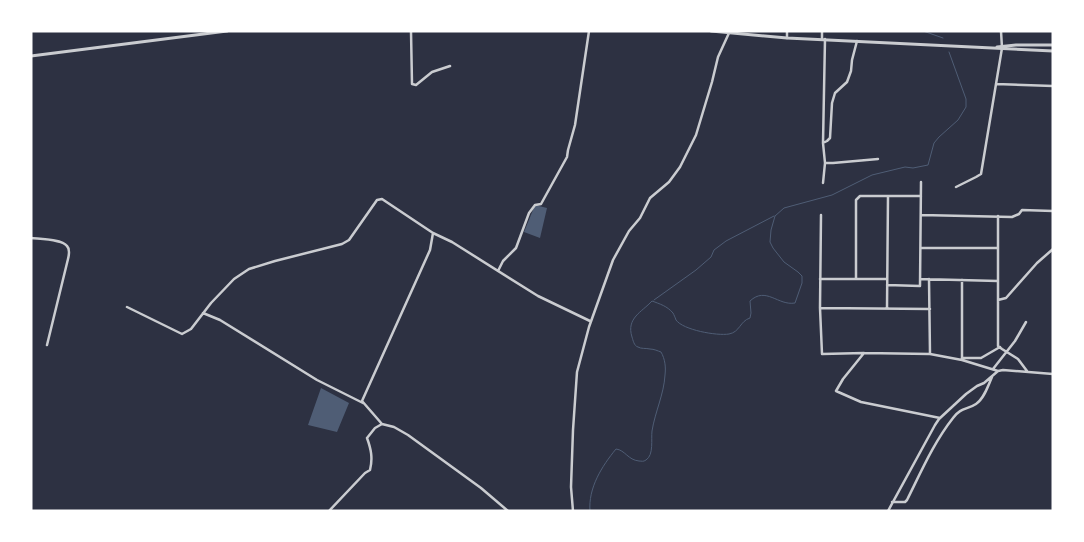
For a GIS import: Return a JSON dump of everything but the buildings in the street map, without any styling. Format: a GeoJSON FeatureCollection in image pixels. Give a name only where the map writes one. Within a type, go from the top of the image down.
{"type":"FeatureCollection","features":[{"type":"Feature","properties":{"kind":"street"},"geometry":{"type":"LineString","coordinates":[[31,56],[227,31]]}},
{"type":"Feature","properties":{"kind":"street"},"geometry":{"type":"LineString","coordinates":[[411,31],[412,84],[416,85],[432,72],[450,66]]}},
{"type":"Feature","properties":{"kind":"street"},"geometry":{"type":"LineString","coordinates":[[498,271],[503,262],[516,248],[529,213],[535,205],[541,204],[567,157],[575,125],[589,31]]}},
{"type":"Feature","properties":{"kind":"street"},"geometry":{"type":"LineString","coordinates":[[711,31],[787,38],[992,48],[1016,45],[1053,45]]}},
{"type":"Feature","properties":{"kind":"street"},"geometry":{"type":"LineString","coordinates":[[787,31],[787,38]]}},
{"type":"Feature","properties":{"kind":"street"},"geometry":{"type":"LineString","coordinates":[[822,31],[824,39],[823,143],[825,163],[823,183]]}},
{"type":"Feature","properties":{"kind":"street"},"geometry":{"type":"LineString","coordinates":[[956,187],[980,174],[996,84],[1001,47],[1001,31]]}},
{"type":"Feature","properties":{"kind":"street"},"geometry":{"type":"LineString","coordinates":[[573,511],[571,487],[577,372],[590,321],[613,260],[629,231],[640,218],[650,198],[669,182],[680,167],[696,135],[718,57],[729,33]]}},
{"type":"Feature","properties":{"kind":"street"},"geometry":{"type":"LineString","coordinates":[[823,143],[830,138],[832,103],[835,93],[847,82],[852,71],[856,41]]}},
{"type":"Feature","properties":{"kind":"street"},"geometry":{"type":"LineString","coordinates":[[1001,47],[1053,51]]}},
{"type":"Feature","properties":{"kind":"street"},"geometry":{"type":"LineString","coordinates":[[996,84],[1053,86]]}},
{"type":"Feature","properties":{"kind":"street"},"geometry":{"type":"LineString","coordinates":[[825,163],[878,159]]}},
{"type":"Feature","properties":{"kind":"street"},"geometry":{"type":"LineString","coordinates":[[887,285],[920,286],[921,182]]}},
{"type":"Feature","properties":{"kind":"street"},"geometry":{"type":"LineString","coordinates":[[856,279],[856,200],[860,196],[921,196]]}},
{"type":"Feature","properties":{"kind":"street"},"geometry":{"type":"LineString","coordinates":[[887,308],[888,196]]}},
{"type":"Feature","properties":{"kind":"street"},"geometry":{"type":"LineString","coordinates":[[127,307],[182,334],[191,329],[211,303],[234,279],[250,269],[342,244],[349,240],[377,200],[382,199],[432,233],[452,242],[538,296],[590,321]]}},
{"type":"Feature","properties":{"kind":"street"},"geometry":{"type":"LineString","coordinates":[[921,215],[1012,217],[1019,214],[1022,210],[1053,211]]}},
{"type":"Feature","properties":{"kind":"street"},"geometry":{"type":"LineString","coordinates":[[821,215],[820,308],[822,354],[930,354],[962,359],[998,371],[1053,374]]}},
{"type":"Feature","properties":{"kind":"street"},"geometry":{"type":"LineString","coordinates":[[998,216],[998,346],[1018,359],[1027,372]]}},
{"type":"Feature","properties":{"kind":"street"},"geometry":{"type":"LineString","coordinates":[[432,233],[430,250],[362,401],[382,424],[394,427],[408,435],[481,488],[508,511]]}},
{"type":"Feature","properties":{"kind":"street"},"geometry":{"type":"LineString","coordinates":[[31,238],[56,240],[66,244],[69,248],[47,345]]}},
{"type":"Feature","properties":{"kind":"street"},"geometry":{"type":"LineString","coordinates":[[921,248],[998,248]]}},
{"type":"Feature","properties":{"kind":"street"},"geometry":{"type":"LineString","coordinates":[[998,300],[1006,298],[1036,263],[1053,249]]}},
{"type":"Feature","properties":{"kind":"street"},"geometry":{"type":"LineString","coordinates":[[820,279],[887,280]]}},
{"type":"Feature","properties":{"kind":"street"},"geometry":{"type":"LineString","coordinates":[[920,279],[998,281]]}},
{"type":"Feature","properties":{"kind":"street"},"geometry":{"type":"LineString","coordinates":[[929,279],[930,354]]}},
{"type":"Feature","properties":{"kind":"street"},"geometry":{"type":"LineString","coordinates":[[962,280],[962,359]]}},
{"type":"Feature","properties":{"kind":"street"},"geometry":{"type":"LineString","coordinates":[[820,308],[930,308]]}},
{"type":"Feature","properties":{"kind":"street"},"geometry":{"type":"LineString","coordinates":[[203,313],[220,320],[317,380],[365,404]]}},
{"type":"Feature","properties":{"kind":"street"},"geometry":{"type":"LineString","coordinates":[[992,369],[1015,341],[1026,322]]}},
{"type":"Feature","properties":{"kind":"street"},"geometry":{"type":"LineString","coordinates":[[962,359],[981,358],[1000,347]]}},
{"type":"Feature","properties":{"kind":"street"},"geometry":{"type":"LineString","coordinates":[[864,353],[842,379],[836,391],[860,402],[940,418]]}},
{"type":"Feature","properties":{"kind":"street"},"geometry":{"type":"LineString","coordinates":[[888,511],[940,418],[966,394],[998,371]]}},
{"type":"Feature","properties":{"kind":"street"},"geometry":{"type":"LineString","coordinates":[[892,502],[905,502],[907,500],[940,437],[954,416],[961,410],[976,404],[983,396],[992,376]]}},
{"type":"Feature","properties":{"kind":"street"},"geometry":{"type":"LineString","coordinates":[[328,511],[370,470],[372,451],[367,438],[375,428],[382,424]]}},
{"type":"Feature","properties":{"kind":"water"},"geometry":{"type":"Polygon","coordinates":[[[535,205],[547,208],[540,238],[524,232],[535,205]]]}},
{"type":"Feature","properties":{"kind":"water"},"geometry":{"type":"Polygon","coordinates":[[[321,388],[349,403],[337,432],[308,425],[321,388]]]}},
{"type":"Feature","properties":{"kind":"waterway"},"geometry":{"type":"LineString","coordinates":[[923,31],[943,38]]}},
{"type":"Feature","properties":{"kind":"waterway"},"geometry":{"type":"LineString","coordinates":[[590,511],[591,494],[597,478],[616,449],[632,459],[642,461],[649,458],[651,451],[652,431],[663,389],[665,366],[661,352],[653,349],[639,348],[635,344],[631,325],[636,316],[652,301],[668,309],[673,313],[676,320],[686,327],[709,333],[729,334],[736,331],[744,321],[750,318],[750,301],[756,297],[761,295],[783,302],[795,303],[802,283],[802,276],[784,262],[770,242],[775,216],[784,208],[832,195],[872,175],[905,167],[913,168],[928,165],[934,143],[958,120],[966,107],[966,99],[949,52]]}},
{"type":"Feature","properties":{"kind":"waterway"},"geometry":{"type":"LineString","coordinates":[[654,300],[696,270],[711,257],[714,250],[726,241],[774,216]]}}]}
